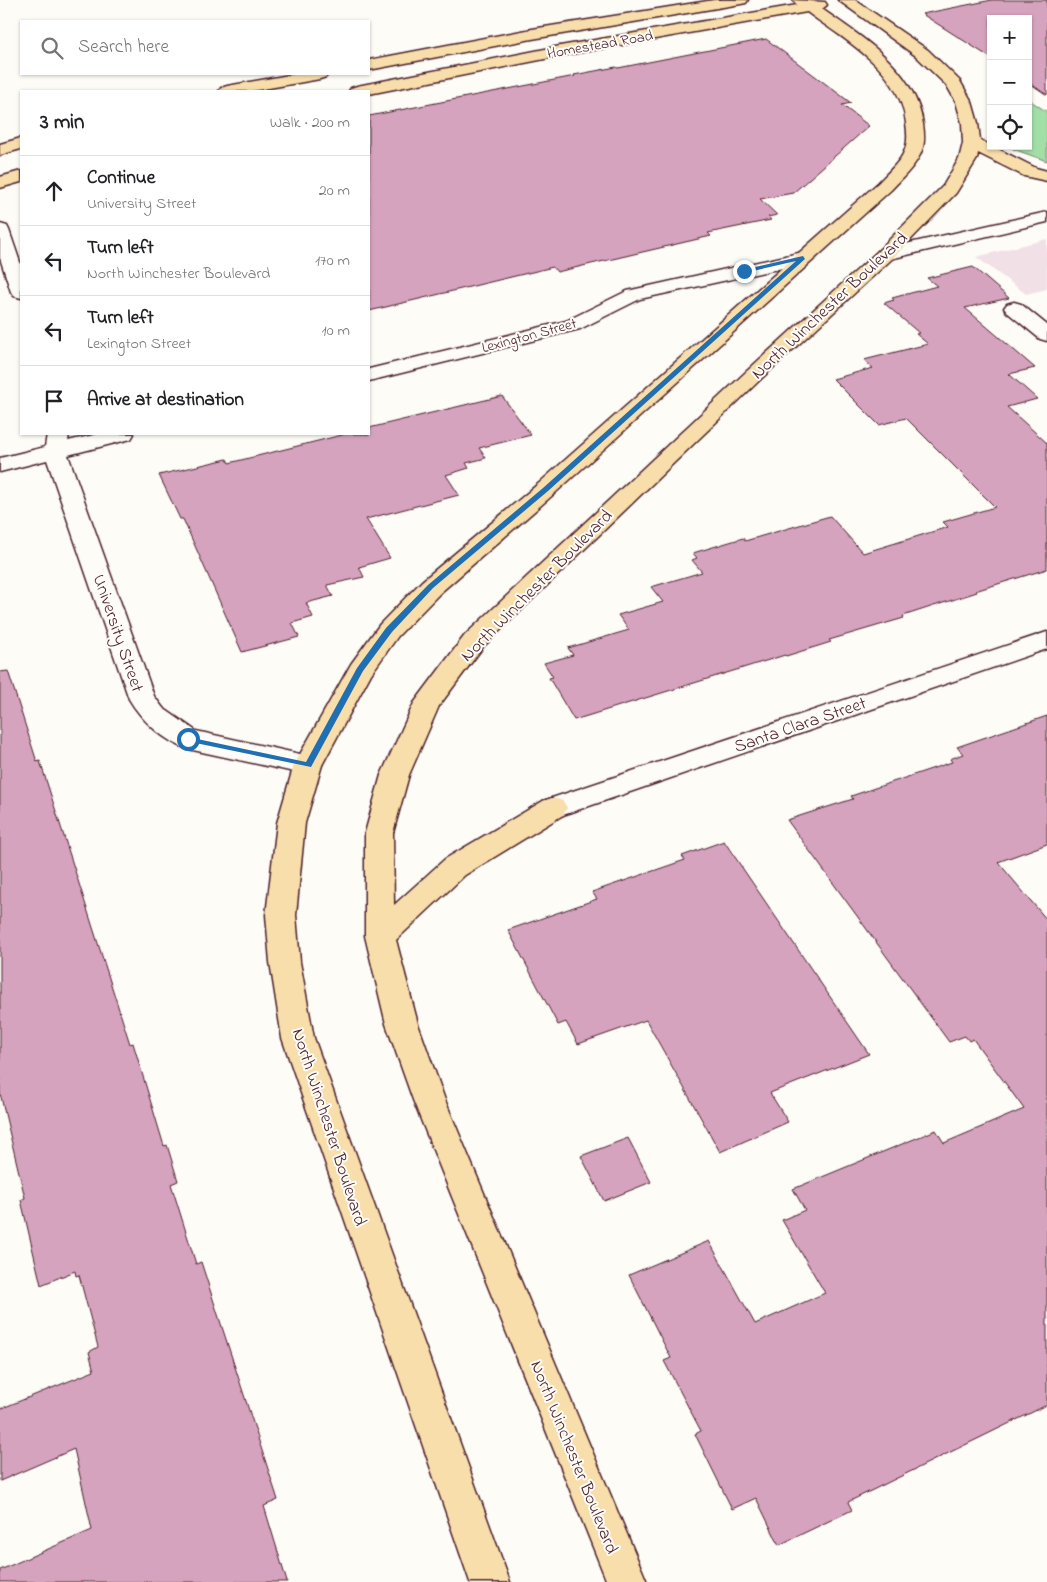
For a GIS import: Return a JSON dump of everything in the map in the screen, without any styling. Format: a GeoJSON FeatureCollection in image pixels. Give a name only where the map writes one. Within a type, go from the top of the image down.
{"type":"FeatureCollection","features":[{"type":"Feature","properties":{"kind":"main road","name":"Homestead Road"},"geometry":{"type":"LineString","coordinates":[[370,65],[532,34],[741,0]]}},
{"type":"Feature","properties":{"kind":"main road","name":"Homestead Road"},"geometry":{"type":"LineString","coordinates":[[362,90],[805,4],[844,0]]}},
{"type":"Feature","properties":{"kind":"main road","name":"North Winchester Boulevard"},"geometry":{"type":"LineString","coordinates":[[627,1582],[428,1100],[402,1024],[380,936],[379,833],[395,774],[427,703],[474,642],[755,374],[886,254],[950,190],[968,159],[972,143],[970,124],[964,102],[954,84],[922,53],[844,0]]}},
{"type":"Feature","properties":{"kind":"main road","name":"North Winchester Boulevard"},"geometry":{"type":"LineString","coordinates":[[490,1582],[298,1038],[285,962],[280,915],[291,823],[308,765],[360,670],[389,630],[424,594],[546,489],[885,186],[906,162],[915,146],[916,117],[904,87],[880,60],[805,4]]}},
{"type":"Feature","properties":{"kind":"main road"},"geometry":{"type":"LineString","coordinates":[[232,90],[315,75]]}},
{"type":"Feature","properties":{"kind":"main road"},"geometry":{"type":"LineString","coordinates":[[0,150],[20,143]]}},
{"type":"Feature","properties":{"kind":"main road"},"geometry":{"type":"LineString","coordinates":[[972,143],[1030,172],[1047,176]]}},
{"type":"Feature","properties":{"kind":"main road"},"geometry":{"type":"LineString","coordinates":[[0,183],[20,176]]}},
{"type":"Feature","properties":{"kind":"main road"},"geometry":{"type":"LineString","coordinates":[[380,936],[455,867],[553,808]]}},
{"type":"Feature","properties":{"kind":"street"},"geometry":{"type":"LineString","coordinates":[[886,254],[1047,217]]}},
{"type":"Feature","properties":{"kind":"street"},"geometry":{"type":"LineString","coordinates":[[0,230],[20,289]]}},
{"type":"Feature","properties":{"kind":"street","name":"Lexington Street"},"geometry":{"type":"LineString","coordinates":[[370,375],[573,326],[634,295],[803,258]]}},
{"type":"Feature","properties":{"kind":"street"},"geometry":{"type":"LineString","coordinates":[[1014,308],[1047,335]]}},
{"type":"Feature","properties":{"kind":"street"},"geometry":{"type":"LineString","coordinates":[[0,464],[57,442],[116,435]]}},
{"type":"Feature","properties":{"kind":"street","name":"University Street"},"geometry":{"type":"LineString","coordinates":[[57,442],[142,699],[154,715],[188,739],[308,765]]}},
{"type":"Feature","properties":{"kind":"street","name":"Santa Clara Street"},"geometry":{"type":"LineString","coordinates":[[553,808],[1047,640]]}},
{"type":"Feature","properties":{"kind":"shaded area"},"geometry":{"type":"Polygon","coordinates":[[[1047,239],[1047,289],[1026,294],[976,257],[1047,239]]]}},
{"type":"Feature","properties":{"kind":"green space"},"geometry":{"type":"Polygon","coordinates":[[[1032,102],[1047,112],[1047,161],[1016,150],[1032,150],[1032,102]]]}},
{"type":"Feature","properties":{"kind":"building"},"geometry":{"type":"Polygon","coordinates":[[[992,0],[1047,0],[1047,95],[1032,85],[1032,15],[987,15],[987,55],[922,14],[992,0]]]}},
{"type":"Feature","properties":{"kind":"building"},"geometry":{"type":"Polygon","coordinates":[[[766,39],[851,103],[842,105],[869,126],[793,193],[760,199],[777,215],[768,217],[771,220],[708,233],[711,236],[557,272],[553,267],[370,311],[370,116],[766,39]]]}},
{"type":"Feature","properties":{"kind":"building"},"geometry":{"type":"Polygon","coordinates":[[[973,267],[1009,298],[965,308],[1035,368],[1009,374],[1037,399],[1007,407],[1047,443],[1047,569],[975,591],[977,592],[903,616],[904,618],[829,640],[831,642],[574,720],[549,678],[553,677],[544,663],[573,655],[568,648],[629,630],[618,615],[663,602],[651,587],[702,572],[692,560],[697,558],[693,553],[743,538],[745,541],[830,516],[863,553],[948,527],[943,522],[995,507],[906,418],[879,425],[833,379],[873,368],[864,360],[928,344],[916,334],[919,333],[884,303],[894,300],[892,298],[937,286],[927,278],[973,267]]]}},
{"type":"Feature","properties":{"kind":"building"},"geometry":{"type":"Polygon","coordinates":[[[502,396],[531,435],[479,448],[486,458],[466,463],[469,468],[446,475],[459,495],[366,519],[390,558],[359,567],[364,577],[327,585],[333,596],[306,603],[313,617],[292,623],[299,637],[242,652],[183,519],[180,519],[159,475],[227,459],[229,463],[342,435],[370,435],[370,428],[502,396]]]}},
{"type":"Feature","properties":{"kind":"building"},"geometry":{"type":"Polygon","coordinates":[[[8,671],[37,762],[40,761],[130,1044],[133,1043],[164,1146],[167,1145],[178,1181],[171,1184],[196,1264],[201,1262],[278,1500],[264,1506],[287,1582],[0,1582],[0,1570],[92,1530],[74,1449],[0,1481],[0,1409],[94,1371],[89,1352],[98,1347],[79,1275],[76,1276],[75,1271],[41,1285],[21,1200],[25,1198],[0,1093],[0,672],[8,671]]]}},
{"type":"Feature","properties":{"kind":"building"},"geometry":{"type":"Polygon","coordinates":[[[1047,716],[1047,844],[998,862],[1047,920],[1047,1405],[848,1502],[852,1510],[779,1545],[756,1498],[732,1509],[695,1434],[701,1431],[664,1361],[671,1358],[629,1275],[709,1241],[755,1324],[825,1293],[782,1220],[805,1210],[793,1189],[936,1130],[944,1143],[1024,1109],[973,1039],[969,1041],[965,1036],[949,1042],[787,820],[853,799],[851,796],[952,762],[950,759],[963,754],[957,747],[1047,716]]]}},
{"type":"Feature","properties":{"kind":"building"},"geometry":{"type":"Polygon","coordinates":[[[724,841],[869,1054],[770,1093],[788,1122],[720,1152],[646,1020],[578,1044],[566,1022],[558,1025],[508,930],[597,899],[592,892],[685,860],[682,856],[724,841]]]}},
{"type":"Feature","properties":{"kind":"building"},"geometry":{"type":"Polygon","coordinates":[[[628,1138],[651,1182],[604,1201],[581,1156],[628,1138]]]}},
{"type":"Feature","properties":{"kind":"route"},"geometry":{"type":"LineString","coordinates":[[188,739],[308,765],[360,670],[389,630],[431,587],[546,489],[803,258],[744,271]]}}]}
